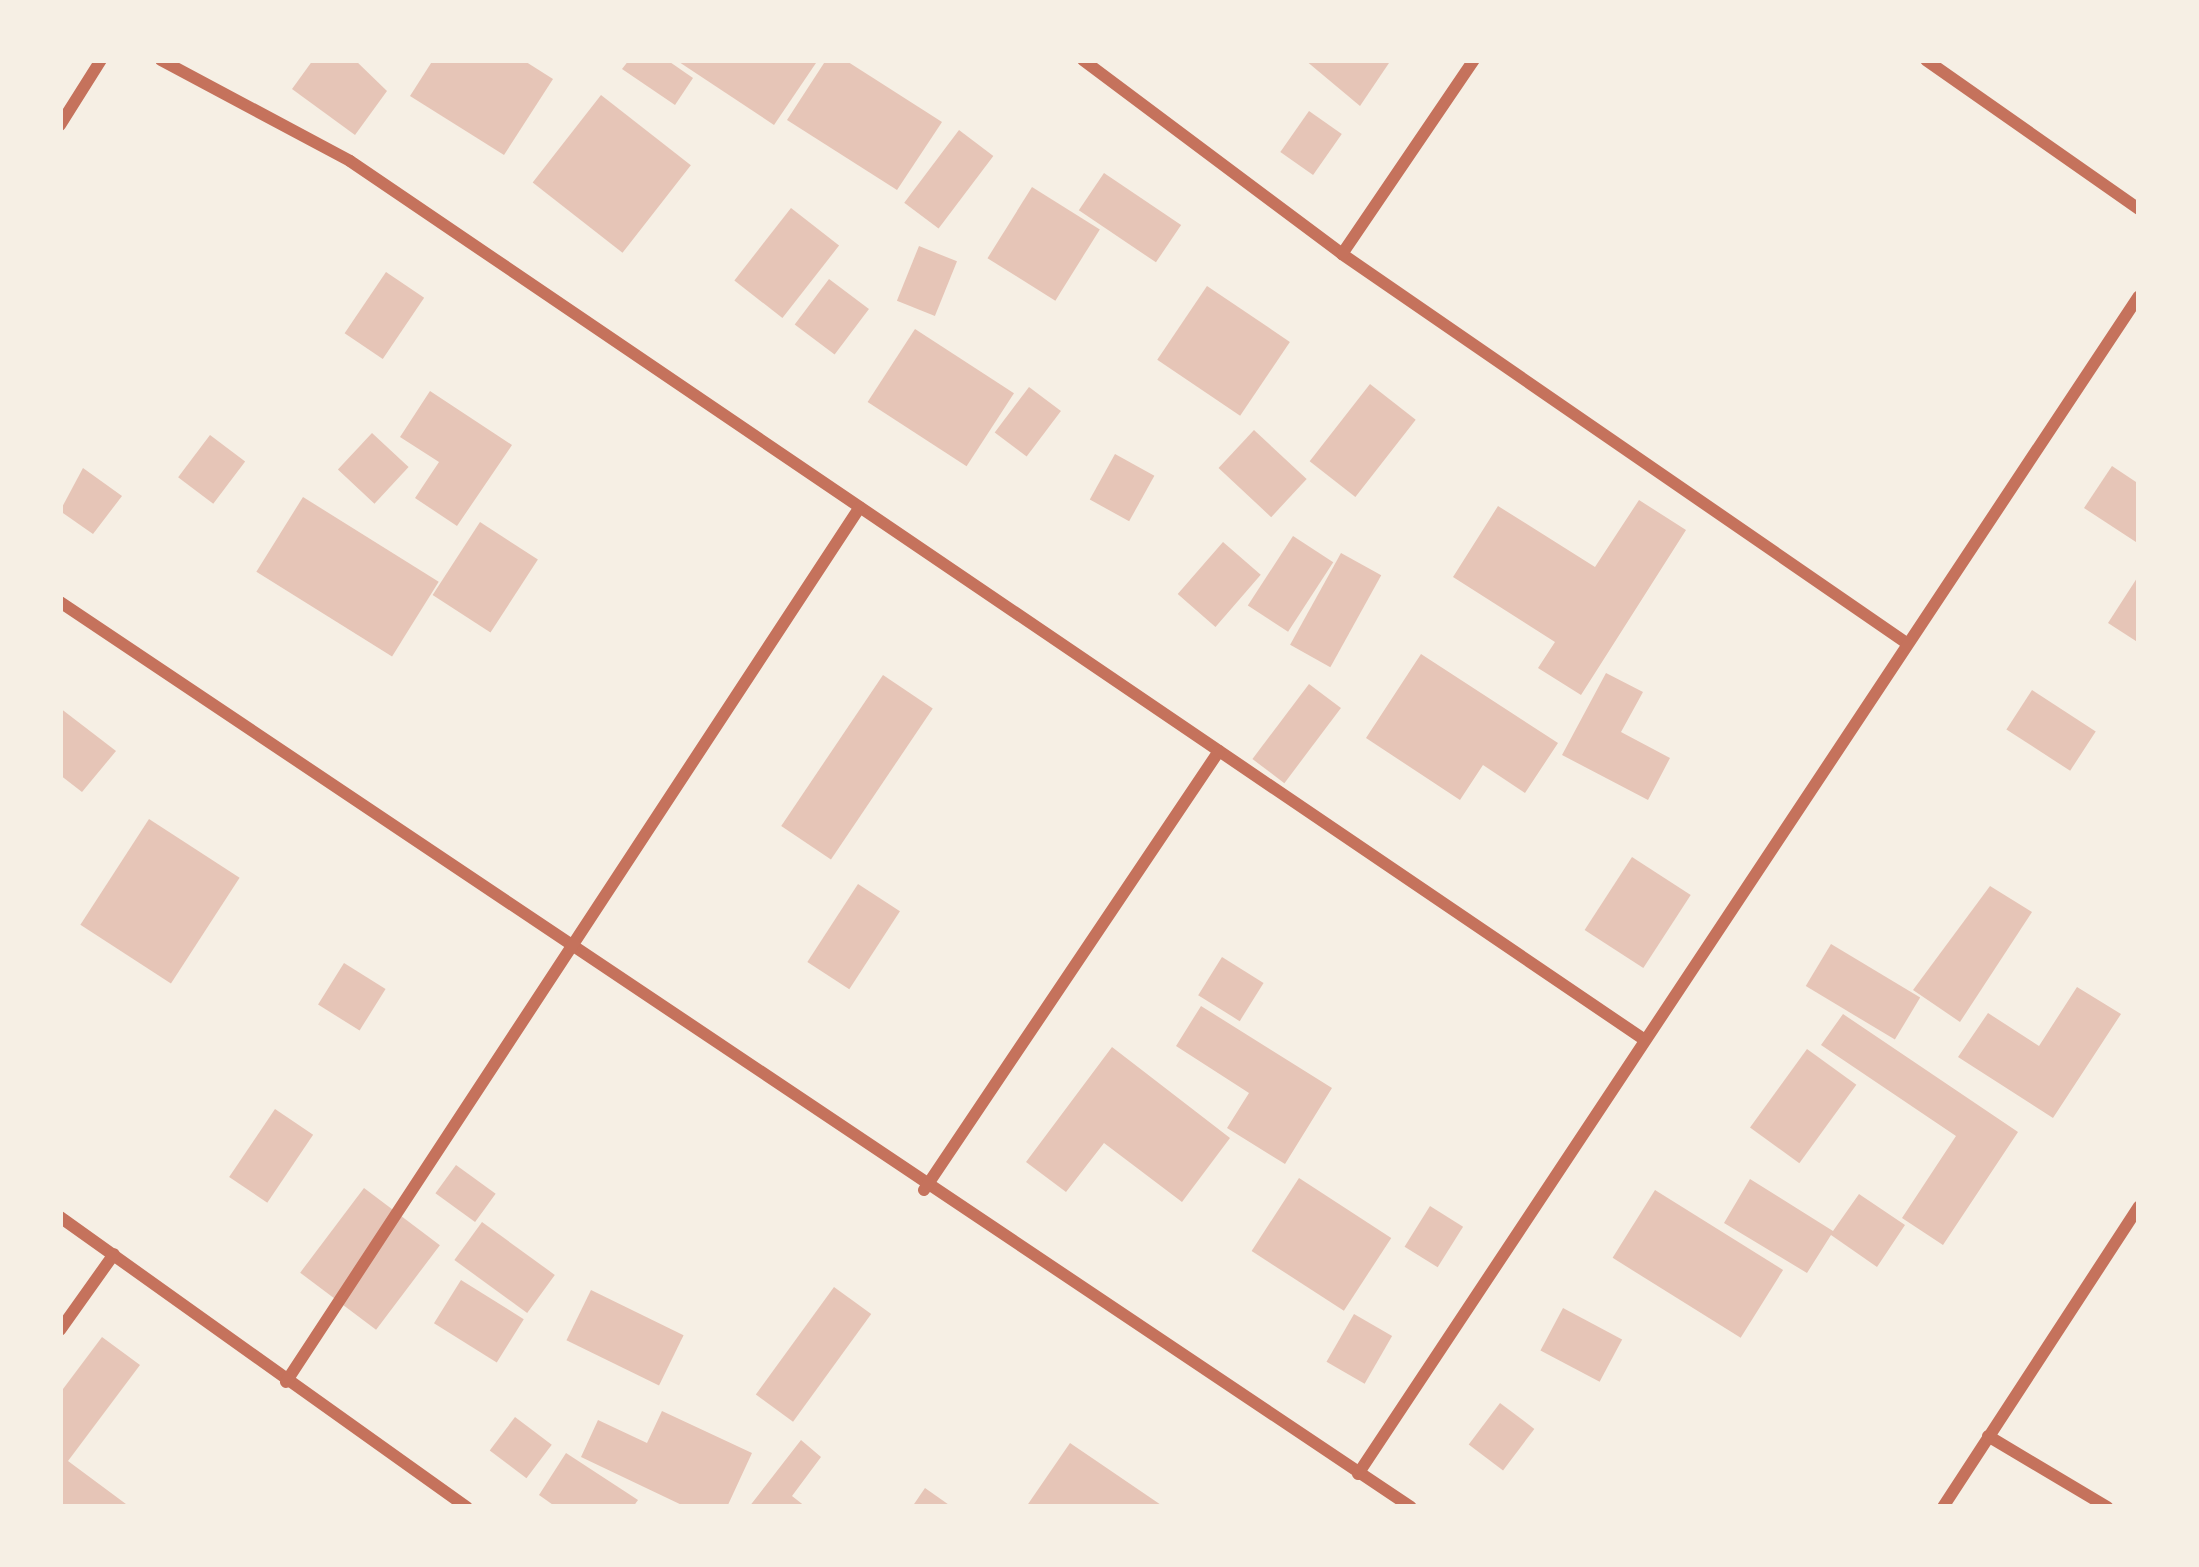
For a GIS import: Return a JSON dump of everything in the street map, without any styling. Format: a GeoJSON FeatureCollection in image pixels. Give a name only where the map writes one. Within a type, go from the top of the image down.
{"type":"FeatureCollection","features":[{"type":"Feature","properties":{"kind":"street"},"geometry":{"type":"LineString","coordinates":[[60,125],[101,60]]}},
{"type":"Feature","properties":{"kind":"street"},"geometry":{"type":"LineString","coordinates":[[161,60],[350,161],[1642,1038]]}},
{"type":"Feature","properties":{"kind":"street"},"geometry":{"type":"LineString","coordinates":[[1083,60],[1342,254],[1904,642]]}},
{"type":"Feature","properties":{"kind":"street"},"geometry":{"type":"LineString","coordinates":[[1342,254],[1474,60]]}},
{"type":"Feature","properties":{"kind":"street"},"geometry":{"type":"LineString","coordinates":[[1927,60],[2139,209]]}},
{"type":"Feature","properties":{"kind":"street"},"geometry":{"type":"LineString","coordinates":[[1358,1474],[1904,642],[2139,296]]}},
{"type":"Feature","properties":{"kind":"street"},"geometry":{"type":"LineString","coordinates":[[286,1382],[565,947],[860,508]]}},
{"type":"Feature","properties":{"kind":"street"},"geometry":{"type":"LineString","coordinates":[[60,602],[924,1190],[1411,1507]]}},
{"type":"Feature","properties":{"kind":"street"},"geometry":{"type":"LineString","coordinates":[[924,1190],[1219,751]]}},
{"type":"Feature","properties":{"kind":"street"},"geometry":{"type":"LineString","coordinates":[[1943,1507],[2139,1206]]}},
{"type":"Feature","properties":{"kind":"street"},"geometry":{"type":"LineString","coordinates":[[60,1217],[467,1507]]}},
{"type":"Feature","properties":{"kind":"street"},"geometry":{"type":"LineString","coordinates":[[60,1330],[114,1254]]}},
{"type":"Feature","properties":{"kind":"street"},"geometry":{"type":"LineString","coordinates":[[1988,1436],[2108,1507]]}},
{"type":"Feature","properties":{"kind":"building"},"geometry":{"type":"Polygon","coordinates":[[[313,60],[355,60],[387,91],[355,135],[292,89],[313,60]]]}},
{"type":"Feature","properties":{"kind":"building"},"geometry":{"type":"Polygon","coordinates":[[[433,60],[523,60],[553,79],[504,155],[410,96],[433,60]]]}},
{"type":"Feature","properties":{"kind":"building"},"geometry":{"type":"Polygon","coordinates":[[[629,60],[667,60],[693,78],[675,105],[622,69],[629,60]]]}},
{"type":"Feature","properties":{"kind":"building"},"geometry":{"type":"Polygon","coordinates":[[[676,60],[818,60],[774,125],[676,60]]]}},
{"type":"Feature","properties":{"kind":"building"},"geometry":{"type":"Polygon","coordinates":[[[826,60],[845,60],[942,122],[897,190],[787,120],[826,60]]]}},
{"type":"Feature","properties":{"kind":"building"},"geometry":{"type":"Polygon","coordinates":[[[1305,60],[1391,60],[1360,106],[1305,60]]]}},
{"type":"Feature","properties":{"kind":"building"},"geometry":{"type":"Polygon","coordinates":[[[601,95],[691,165],[622,253],[533,182],[601,95]]]}},
{"type":"Feature","properties":{"kind":"building"},"geometry":{"type":"Polygon","coordinates":[[[1309,111],[1342,134],[1313,175],[1280,152],[1309,111]]]}},
{"type":"Feature","properties":{"kind":"building"},"geometry":{"type":"Polygon","coordinates":[[[959,130],[993,156],[939,229],[904,203],[959,130]]]}},
{"type":"Feature","properties":{"kind":"building"},"geometry":{"type":"Polygon","coordinates":[[[1104,173],[1181,225],[1156,262],[1079,210],[1104,173]]]}},
{"type":"Feature","properties":{"kind":"building"},"geometry":{"type":"Polygon","coordinates":[[[1032,187],[1100,229],[1055,301],[987,258],[1032,187]]]}},
{"type":"Feature","properties":{"kind":"building"},"geometry":{"type":"Polygon","coordinates":[[[791,208],[839,246],[782,318],[734,280],[791,208]]]}},
{"type":"Feature","properties":{"kind":"building"},"geometry":{"type":"Polygon","coordinates":[[[919,246],[957,261],[935,316],[897,301],[919,246]]]}},
{"type":"Feature","properties":{"kind":"building"},"geometry":{"type":"Polygon","coordinates":[[[386,272],[424,298],[383,359],[345,333],[386,272]]]}},
{"type":"Feature","properties":{"kind":"building"},"geometry":{"type":"Polygon","coordinates":[[[829,279],[869,309],[835,355],[795,325],[829,279]]]}},
{"type":"Feature","properties":{"kind":"building"},"geometry":{"type":"Polygon","coordinates":[[[1207,286],[1290,342],[1240,416],[1157,360],[1207,286]]]}},
{"type":"Feature","properties":{"kind":"building"},"geometry":{"type":"Polygon","coordinates":[[[915,329],[1014,393],[967,466],[868,402],[915,329]]]}},
{"type":"Feature","properties":{"kind":"building"},"geometry":{"type":"Polygon","coordinates":[[[1370,384],[1416,420],[1355,497],[1310,461],[1370,384]]]}},
{"type":"Feature","properties":{"kind":"building"},"geometry":{"type":"Polygon","coordinates":[[[1029,387],[1061,411],[1027,457],[995,433],[1029,387]]]}},
{"type":"Feature","properties":{"kind":"building"},"geometry":{"type":"Polygon","coordinates":[[[430,391],[512,445],[457,526],[415,498],[439,462],[400,437],[430,391]]]}},
{"type":"Feature","properties":{"kind":"building"},"geometry":{"type":"Polygon","coordinates":[[[1254,430],[1307,479],[1271,517],[1219,468],[1254,430]]]}},
{"type":"Feature","properties":{"kind":"building"},"geometry":{"type":"Polygon","coordinates":[[[372,433],[409,467],[374,504],[338,470],[372,433]]]}},
{"type":"Feature","properties":{"kind":"building"},"geometry":{"type":"Polygon","coordinates":[[[210,435],[245,461],[213,504],[178,477],[210,435]]]}},
{"type":"Feature","properties":{"kind":"building"},"geometry":{"type":"Polygon","coordinates":[[[1115,454],[1154,476],[1129,521],[1090,499],[1115,454]]]}},
{"type":"Feature","properties":{"kind":"building"},"geometry":{"type":"Polygon","coordinates":[[[2112,466],[2139,484],[2139,544],[2084,508],[2112,466]]]}},
{"type":"Feature","properties":{"kind":"building"},"geometry":{"type":"Polygon","coordinates":[[[83,468],[122,496],[93,534],[60,511],[83,468]]]}},
{"type":"Feature","properties":{"kind":"building"},"geometry":{"type":"Polygon","coordinates":[[[303,497],[439,582],[392,656],[256,572],[303,497]]]}},
{"type":"Feature","properties":{"kind":"building"},"geometry":{"type":"Polygon","coordinates":[[[1639,500],[1686,530],[1581,695],[1538,668],[1555,642],[1453,577],[1498,506],[1595,567],[1639,500]]]}},
{"type":"Feature","properties":{"kind":"building"},"geometry":{"type":"Polygon","coordinates":[[[480,522],[538,560],[490,633],[433,595],[480,522]]]}},
{"type":"Feature","properties":{"kind":"building"},"geometry":{"type":"Polygon","coordinates":[[[1293,536],[1333,562],[1288,632],[1248,606],[1293,536]]]}},
{"type":"Feature","properties":{"kind":"building"},"geometry":{"type":"Polygon","coordinates":[[[1223,542],[1261,575],[1215,627],[1178,594],[1223,542]]]}},
{"type":"Feature","properties":{"kind":"building"},"geometry":{"type":"Polygon","coordinates":[[[1341,553],[1381,575],[1330,667],[1290,645],[1341,553]]]}},
{"type":"Feature","properties":{"kind":"building"},"geometry":{"type":"Polygon","coordinates":[[[2139,575],[2139,643],[2108,623],[2139,575]]]}},
{"type":"Feature","properties":{"kind":"building"},"geometry":{"type":"Polygon","coordinates":[[[1421,654],[1558,743],[1525,793],[1483,765],[1460,800],[1366,738],[1421,654]]]}},
{"type":"Feature","properties":{"kind":"building"},"geometry":{"type":"Polygon","coordinates":[[[1606,673],[1643,692],[1621,732],[1670,758],[1648,800],[1562,755],[1606,673]]]}},
{"type":"Feature","properties":{"kind":"building"},"geometry":{"type":"Polygon","coordinates":[[[883,675],[933,709],[831,859],[781,826],[883,675]]]}},
{"type":"Feature","properties":{"kind":"building"},"geometry":{"type":"Polygon","coordinates":[[[1309,684],[1341,708],[1284,783],[1252,759],[1309,684]]]}},
{"type":"Feature","properties":{"kind":"building"},"geometry":{"type":"Polygon","coordinates":[[[2032,690],[2096,731],[2070,771],[2006,729],[2032,690]]]}},
{"type":"Feature","properties":{"kind":"building"},"geometry":{"type":"Polygon","coordinates":[[[60,708],[116,751],[82,792],[60,775],[60,708]]]}},
{"type":"Feature","properties":{"kind":"building"},"geometry":{"type":"Polygon","coordinates":[[[149,819],[240,878],[171,983],[80,925],[149,819]]]}},
{"type":"Feature","properties":{"kind":"building"},"geometry":{"type":"Polygon","coordinates":[[[1632,857],[1691,895],[1643,968],[1585,930],[1632,857]]]}},
{"type":"Feature","properties":{"kind":"building"},"geometry":{"type":"Polygon","coordinates":[[[858,884],[900,911],[849,989],[807,962],[858,884]]]}},
{"type":"Feature","properties":{"kind":"building"},"geometry":{"type":"Polygon","coordinates":[[[1990,886],[2032,912],[1960,1022],[1913,990],[1990,886]]]}},
{"type":"Feature","properties":{"kind":"building"},"geometry":{"type":"Polygon","coordinates":[[[1831,944],[1920,998],[1895,1040],[1806,986],[1831,944]]]}},
{"type":"Feature","properties":{"kind":"building"},"geometry":{"type":"Polygon","coordinates":[[[1222,957],[1264,983],[1240,1021],[1198,995],[1222,957]]]}},
{"type":"Feature","properties":{"kind":"building"},"geometry":{"type":"Polygon","coordinates":[[[344,963],[386,989],[360,1031],[318,1005],[344,963]]]}},
{"type":"Feature","properties":{"kind":"building"},"geometry":{"type":"Polygon","coordinates":[[[2077,987],[2121,1014],[2053,1118],[1958,1057],[1988,1013],[2039,1046],[2077,987]]]}},
{"type":"Feature","properties":{"kind":"building"},"geometry":{"type":"Polygon","coordinates":[[[1201,1006],[1332,1088],[1285,1164],[1227,1128],[1249,1093],[1176,1046],[1201,1006]]]}},
{"type":"Feature","properties":{"kind":"building"},"geometry":{"type":"Polygon","coordinates":[[[1843,1014],[2018,1132],[1943,1245],[1902,1218],[1956,1136],[1821,1045],[1843,1014]]]}},
{"type":"Feature","properties":{"kind":"building"},"geometry":{"type":"Polygon","coordinates":[[[1112,1047],[1230,1138],[1182,1202],[1104,1143],[1066,1192],[1026,1162],[1112,1047]]]}},
{"type":"Feature","properties":{"kind":"building"},"geometry":{"type":"Polygon","coordinates":[[[1807,1049],[1856,1085],[1799,1163],[1750,1127],[1807,1049]]]}},
{"type":"Feature","properties":{"kind":"building"},"geometry":{"type":"Polygon","coordinates":[[[275,1109],[313,1135],[267,1203],[229,1177],[275,1109]]]}},
{"type":"Feature","properties":{"kind":"building"},"geometry":{"type":"Polygon","coordinates":[[[456,1165],[496,1194],[475,1222],[435,1193],[456,1165]]]}},
{"type":"Feature","properties":{"kind":"building"},"geometry":{"type":"Polygon","coordinates":[[[1299,1178],[1391,1238],[1344,1311],[1252,1251],[1299,1178]]]}},
{"type":"Feature","properties":{"kind":"building"},"geometry":{"type":"Polygon","coordinates":[[[1750,1179],[1833,1231],[1859,1194],[1905,1225],[1877,1267],[1831,1235],[1807,1273],[1724,1223],[1750,1179]]]}},
{"type":"Feature","properties":{"kind":"building"},"geometry":{"type":"Polygon","coordinates":[[[364,1188],[440,1245],[376,1330],[300,1273],[364,1188]]]}},
{"type":"Feature","properties":{"kind":"building"},"geometry":{"type":"Polygon","coordinates":[[[1655,1190],[1783,1270],[1741,1338],[1613,1258],[1655,1190]]]}},
{"type":"Feature","properties":{"kind":"building"},"geometry":{"type":"Polygon","coordinates":[[[1430,1206],[1463,1227],[1438,1267],[1405,1247],[1430,1206]]]}},
{"type":"Feature","properties":{"kind":"building"},"geometry":{"type":"Polygon","coordinates":[[[482,1222],[555,1275],[527,1313],[454,1260],[482,1222]]]}},
{"type":"Feature","properties":{"kind":"building"},"geometry":{"type":"Polygon","coordinates":[[[461,1280],[524,1319],[497,1362],[434,1323],[461,1280]]]}},
{"type":"Feature","properties":{"kind":"building"},"geometry":{"type":"Polygon","coordinates":[[[834,1287],[871,1314],[793,1422],[756,1395],[834,1287]]]}},
{"type":"Feature","properties":{"kind":"building"},"geometry":{"type":"Polygon","coordinates":[[[591,1290],[684,1335],[659,1385],[566,1340],[591,1290]]]}},
{"type":"Feature","properties":{"kind":"building"},"geometry":{"type":"Polygon","coordinates":[[[1563,1308],[1622,1339],[1600,1382],[1540,1350],[1563,1308]]]}},
{"type":"Feature","properties":{"kind":"building"},"geometry":{"type":"Polygon","coordinates":[[[1354,1314],[1392,1336],[1365,1384],[1326,1362],[1354,1314]]]}},
{"type":"Feature","properties":{"kind":"building"},"geometry":{"type":"Polygon","coordinates":[[[102,1337],[140,1365],[68,1461],[130,1507],[60,1507],[60,1393],[102,1337]]]}},
{"type":"Feature","properties":{"kind":"building"},"geometry":{"type":"Polygon","coordinates":[[[1500,1403],[1534,1429],[1503,1470],[1469,1445],[1500,1403]]]}},
{"type":"Feature","properties":{"kind":"building"},"geometry":{"type":"Polygon","coordinates":[[[662,1411],[752,1453],[727,1507],[686,1507],[581,1457],[598,1420],[647,1443],[662,1411]]]}},
{"type":"Feature","properties":{"kind":"building"},"geometry":{"type":"Polygon","coordinates":[[[515,1417],[552,1445],[526,1478],[490,1451],[515,1417]]]}},
{"type":"Feature","properties":{"kind":"building"},"geometry":{"type":"Polygon","coordinates":[[[801,1440],[821,1457],[792,1496],[806,1507],[749,1507],[801,1440]]]}},
{"type":"Feature","properties":{"kind":"building"},"geometry":{"type":"Polygon","coordinates":[[[1070,1443],[1164,1507],[1026,1507],[1070,1443]]]}},
{"type":"Feature","properties":{"kind":"building"},"geometry":{"type":"Polygon","coordinates":[[[566,1453],[638,1500],[633,1507],[556,1507],[539,1495],[566,1453]]]}},
{"type":"Feature","properties":{"kind":"building"},"geometry":{"type":"Polygon","coordinates":[[[925,1488],[952,1507],[912,1507],[925,1488]]]}}]}
